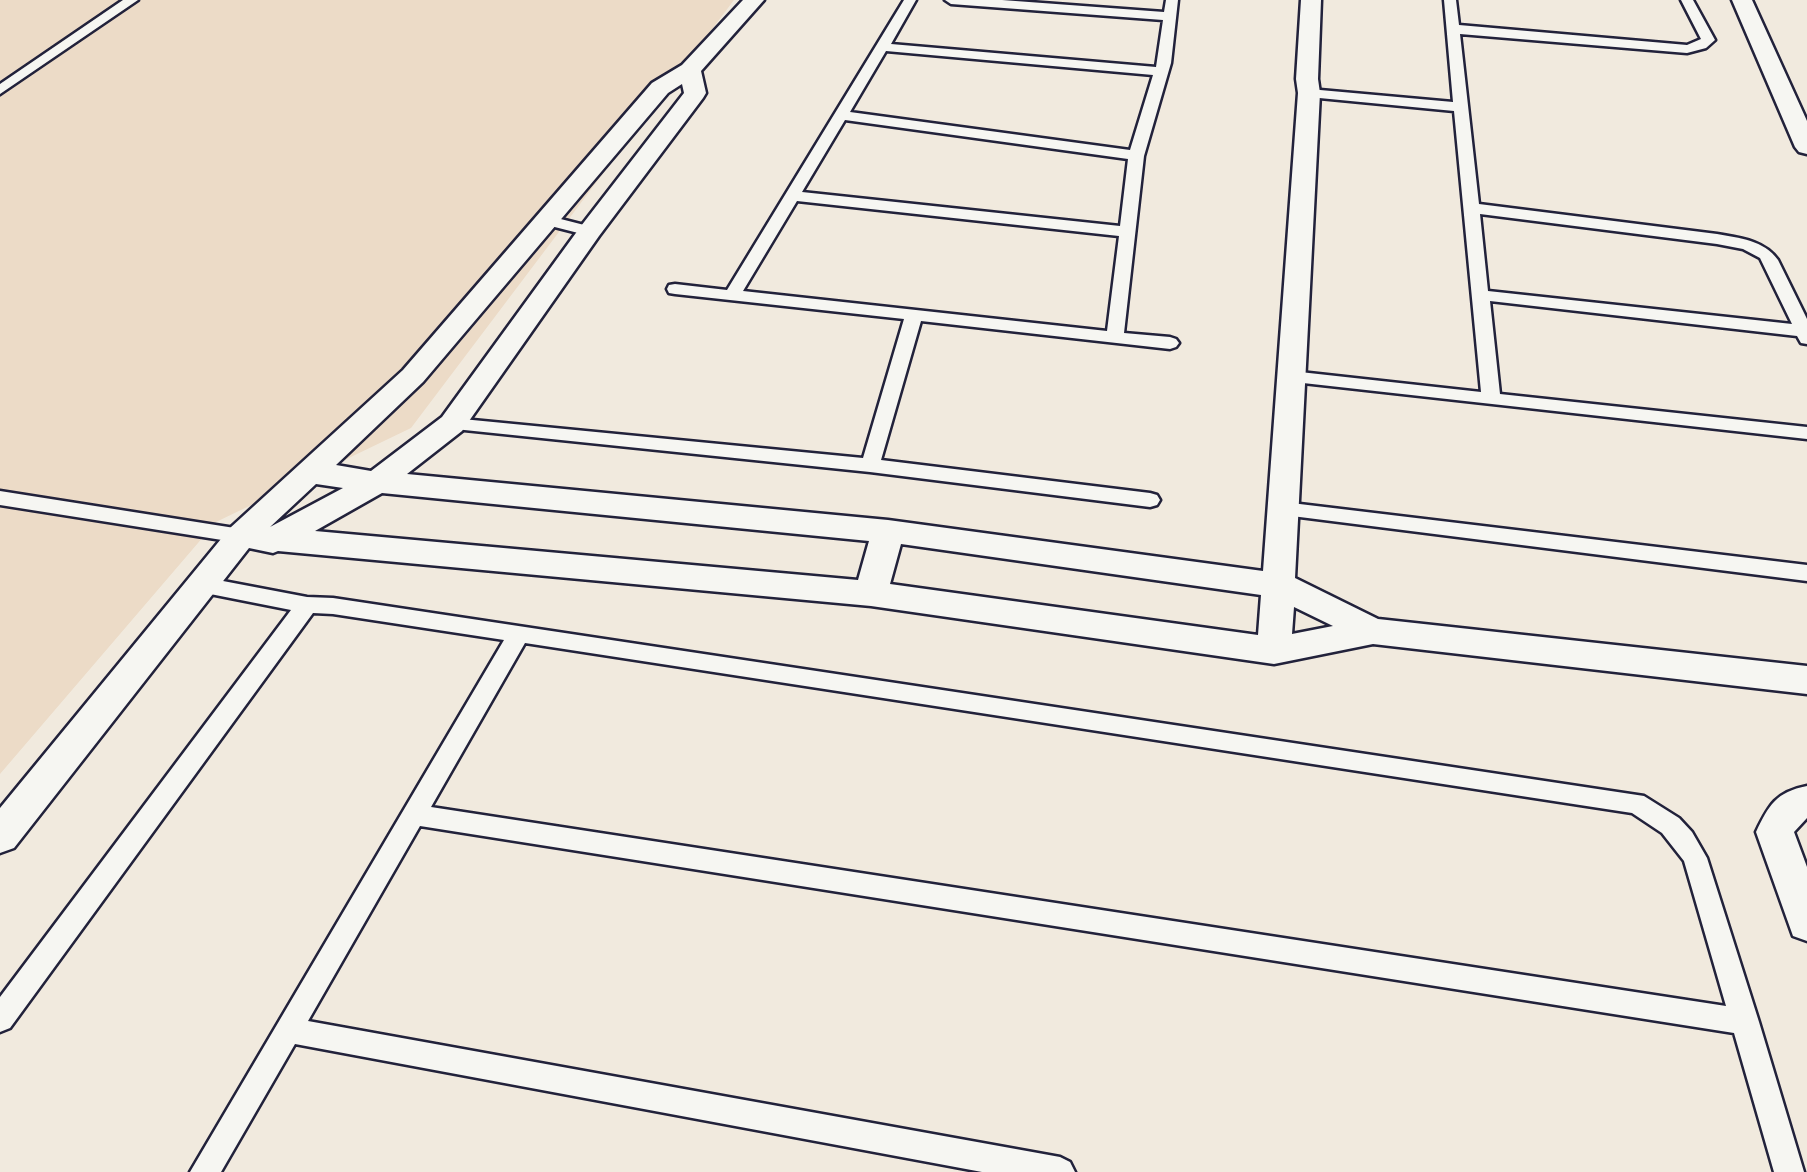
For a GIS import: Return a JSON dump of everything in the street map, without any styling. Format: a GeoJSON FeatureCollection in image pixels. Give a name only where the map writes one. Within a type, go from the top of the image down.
{"type":"FeatureCollection","features":[{"type":"Feature","properties":{"kind":"street"},"geometry":{"type":"LineString","coordinates":[[0,836],[242,536],[413,376],[660,88],[690,70],[754,0]]}},
{"type":"Feature","properties":{"kind":"street"},"geometry":{"type":"LineString","coordinates":[[1274,651],[1309,93],[1307,79],[1311,0]]}},
{"type":"Feature","properties":{"kind":"street"},"geometry":{"type":"LineString","coordinates":[[1742,0],[1807,147]]}},
{"type":"Feature","properties":{"kind":"street"},"geometry":{"type":"LineString","coordinates":[[210,574],[277,540],[377,482],[453,424],[590,231],[695,93],[690,70]]}},
{"type":"Feature","properties":{"kind":"street"},"geometry":{"type":"LineString","coordinates":[[309,472],[377,482],[888,531],[1278,585],[1373,632]]}},
{"type":"Feature","properties":{"kind":"street"},"geometry":{"type":"LineString","coordinates":[[872,594],[888,531]]}},
{"type":"Feature","properties":{"kind":"street"},"geometry":{"type":"LineString","coordinates":[[242,536],[872,594],[1274,651],[1373,632],[1807,680]]}},
{"type":"Feature","properties":{"kind":"street"},"geometry":{"type":"LineString","coordinates":[[1807,802],[1797,803],[1783,815],[1775,832],[1807,923]]}},
{"type":"Feature","properties":{"kind":"lane"},"geometry":{"type":"LineString","coordinates":[[0,90],[132,0]]}},
{"type":"Feature","properties":{"kind":"lane"},"geometry":{"type":"LineString","coordinates":[[732,296],[910,0]]}},
{"type":"Feature","properties":{"kind":"lane"},"geometry":{"type":"LineString","coordinates":[[951,0],[1171,17]]}},
{"type":"Feature","properties":{"kind":"lane"},"geometry":{"type":"LineString","coordinates":[[1114,337],[1136,156],[1161,72],[1172,0]]}},
{"type":"Feature","properties":{"kind":"lane"},"geometry":{"type":"LineString","coordinates":[[1450,0],[1491,398]]}},
{"type":"Feature","properties":{"kind":"lane"},"geometry":{"type":"LineString","coordinates":[[1454,29],[1687,49],[1701,45],[1708,40],[1687,0]]}},
{"type":"Feature","properties":{"kind":"lane"},"geometry":{"type":"LineString","coordinates":[[882,47],[1161,72]]}},
{"type":"Feature","properties":{"kind":"lane"},"geometry":{"type":"LineString","coordinates":[[1309,93],[1461,107]]}},
{"type":"Feature","properties":{"kind":"lane"},"geometry":{"type":"LineString","coordinates":[[841,115],[1115,151],[1136,156]]}},
{"type":"Feature","properties":{"kind":"lane"},"geometry":{"type":"LineString","coordinates":[[792,196],[1128,232]]}},
{"type":"Feature","properties":{"kind":"lane"},"geometry":{"type":"LineString","coordinates":[[1472,208],[1717,239],[1753,248],[1767,256],[1805,335]]}},
{"type":"Feature","properties":{"kind":"lane"},"geometry":{"type":"LineString","coordinates":[[545,220],[590,231]]}},
{"type":"Feature","properties":{"kind":"lane"},"geometry":{"type":"LineString","coordinates":[[675,289],[1170,343]]}},
{"type":"Feature","properties":{"kind":"lane"},"geometry":{"type":"LineString","coordinates":[[1480,295],[1805,335]]}},
{"type":"Feature","properties":{"kind":"lane"},"geometry":{"type":"LineString","coordinates":[[870,465],[914,315]]}},
{"type":"Feature","properties":{"kind":"lane"},"geometry":{"type":"LineString","coordinates":[[1291,376],[1807,433]]}},
{"type":"Feature","properties":{"kind":"lane"},"geometry":{"type":"LineString","coordinates":[[453,424],[870,465],[1150,500]]}},
{"type":"Feature","properties":{"kind":"lane"},"geometry":{"type":"LineString","coordinates":[[0,498],[242,536]]}},
{"type":"Feature","properties":{"kind":"lane"},"geometry":{"type":"LineString","coordinates":[[1283,509],[1807,573]]}},
{"type":"Feature","properties":{"kind":"lane"},"geometry":{"type":"LineString","coordinates":[[210,574],[307,605],[333,606],[1636,802],[1659,813],[1683,837],[1695,858],[1746,1022],[1789,1172]]}},
{"type":"Feature","properties":{"kind":"lane"},"geometry":{"type":"LineString","coordinates":[[0,1019],[307,605]]}},
{"type":"Feature","properties":{"kind":"lane"},"geometry":{"type":"LineString","coordinates":[[205,1172],[519,634]]}},
{"type":"Feature","properties":{"kind":"lane"},"geometry":{"type":"LineString","coordinates":[[414,815],[1746,1022]]}},
{"type":"Feature","properties":{"kind":"lane"},"geometry":{"type":"LineString","coordinates":[[288,1030],[1060,1172]]}},
{"type":"Feature","properties":{"kind":"shaded area"},"geometry":{"type":"Polygon","coordinates":[[[0,0],[734,0],[411,428],[216,522],[0,774],[0,0]]]}}]}
